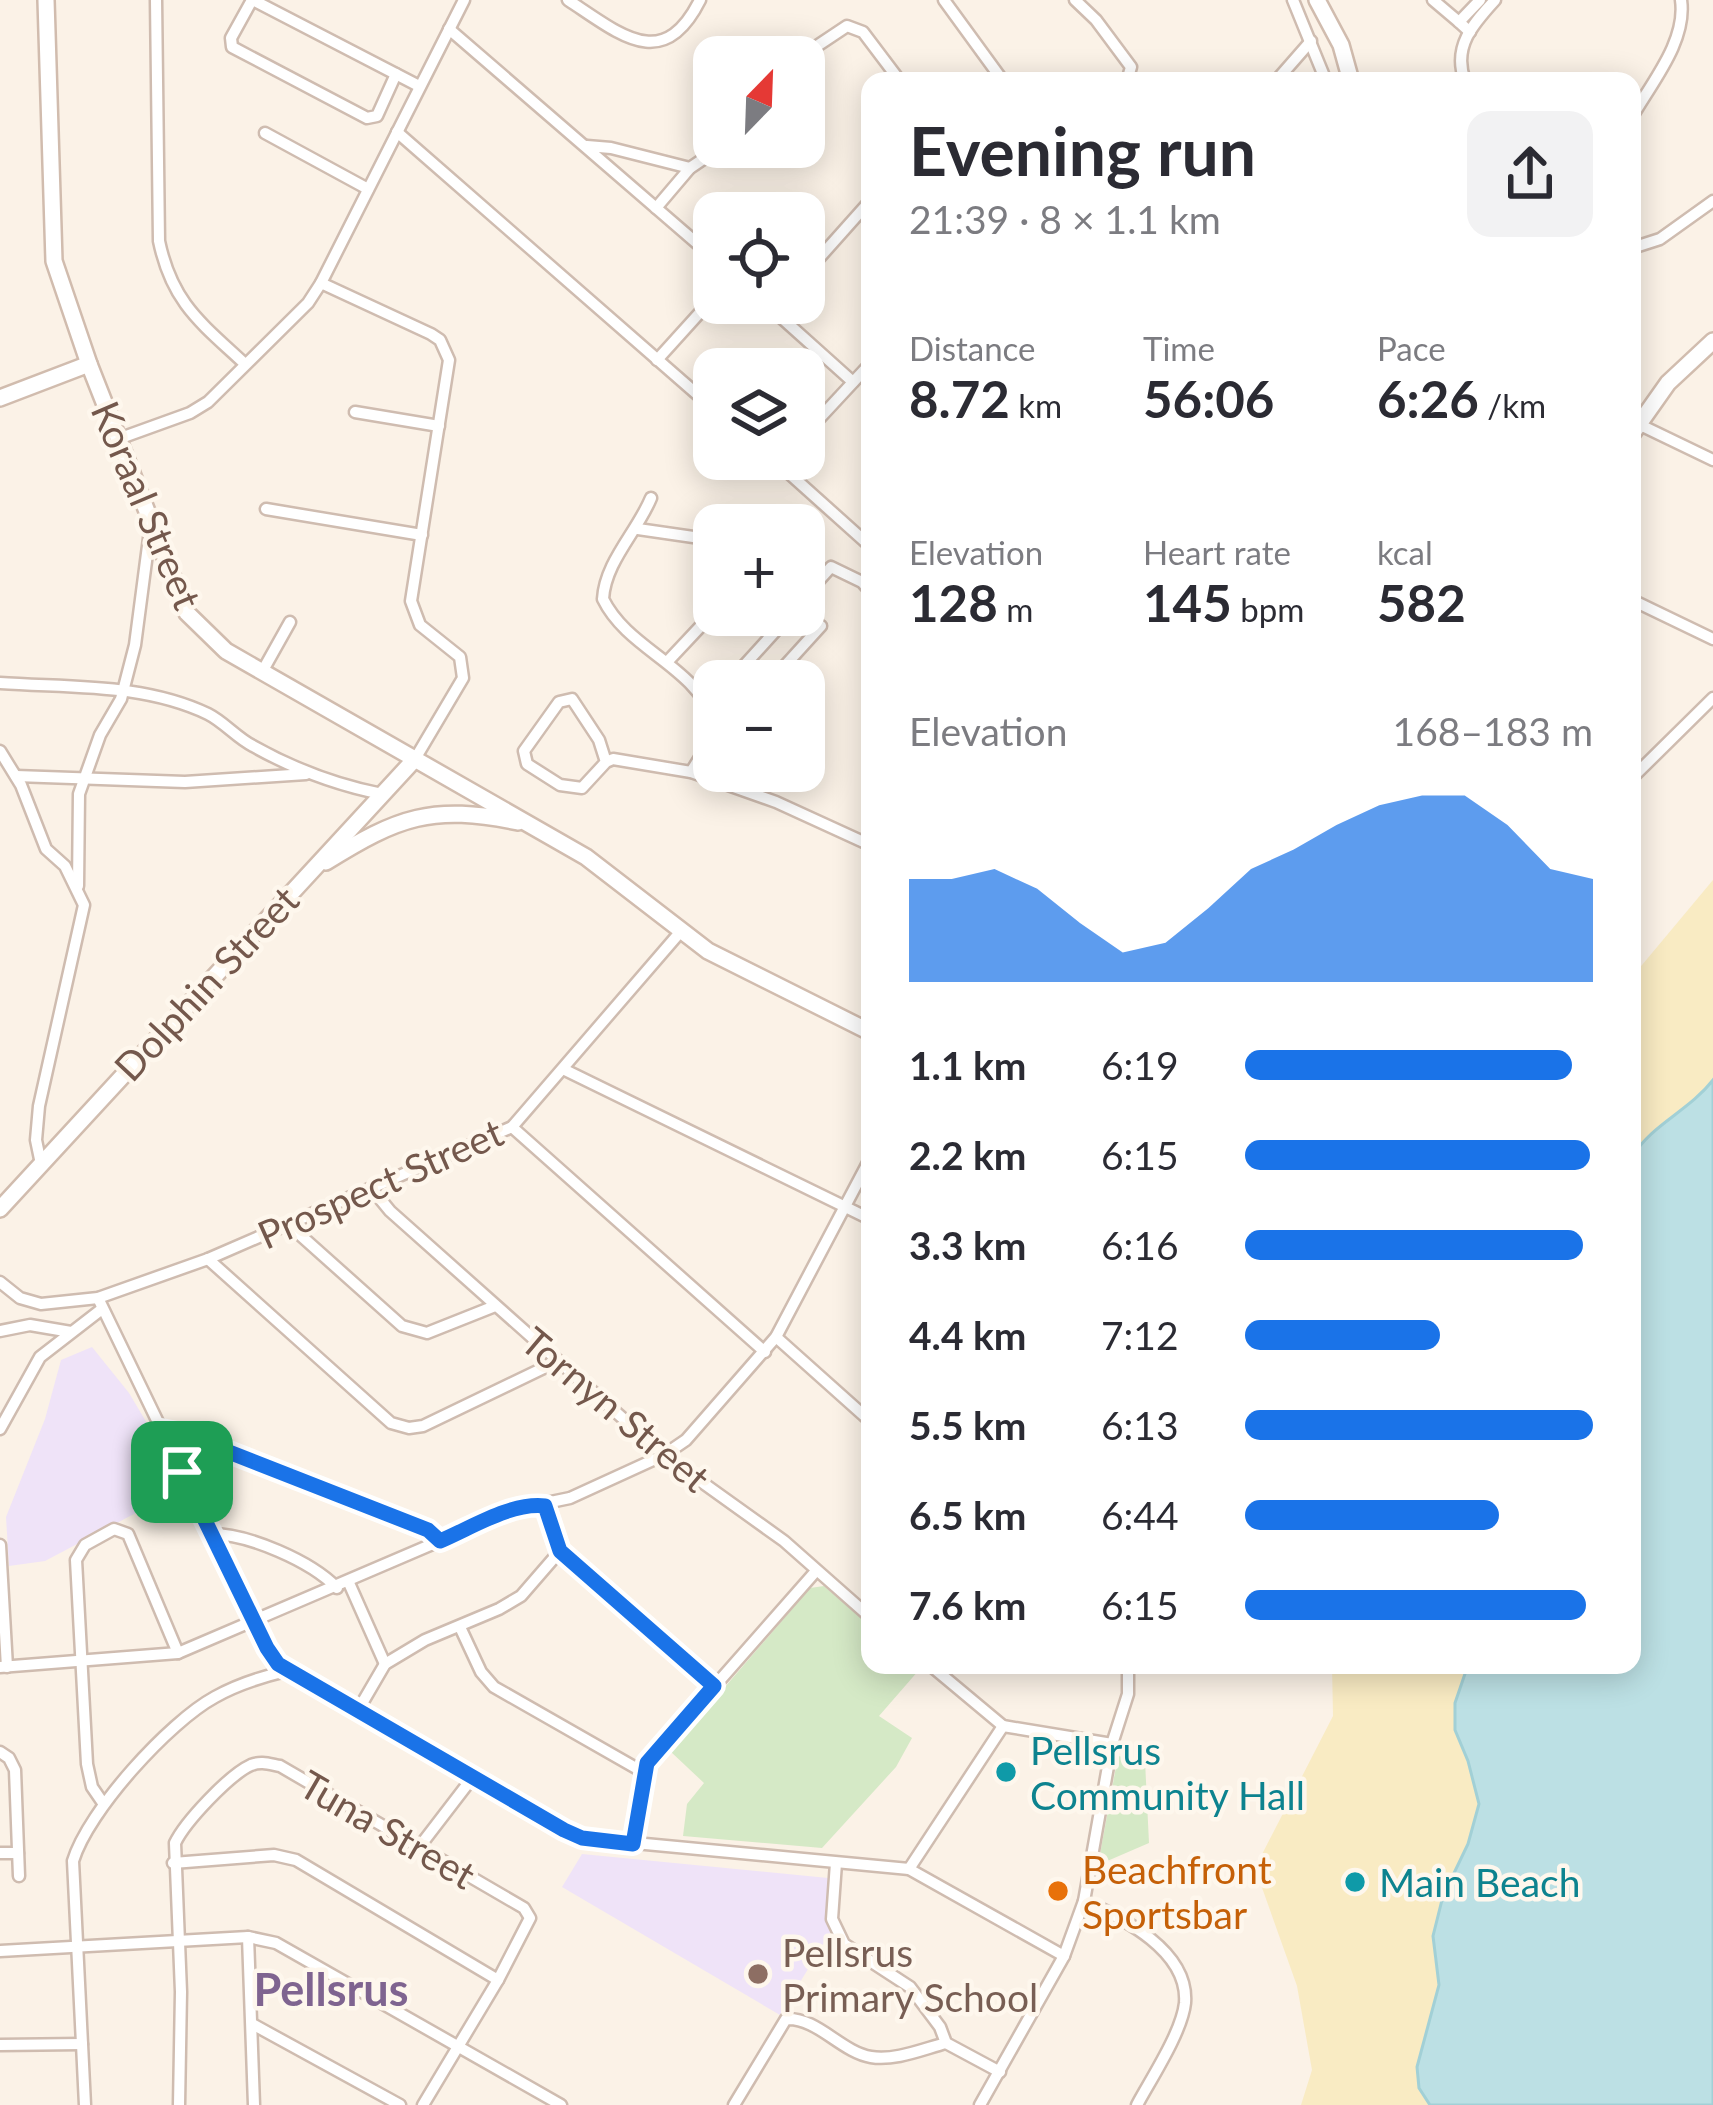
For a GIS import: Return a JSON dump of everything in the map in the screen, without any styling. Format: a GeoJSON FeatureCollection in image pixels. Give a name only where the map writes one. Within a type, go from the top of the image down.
{"type":"FeatureCollection","features":[{"type":"Feature","properties":{"kind":"street","name":"Koraal Street"},"geometry":{"type":"LineString","coordinates":[[46,0],[54,262],[88,364],[187,613],[226,651],[586,856],[708,951],[861,1028]]}},
{"type":"Feature","properties":{"kind":"street"},"geometry":{"type":"LineString","coordinates":[[156,0],[159,242],[167,278],[197,320],[244,364]]}},
{"type":"Feature","properties":{"kind":"street"},"geometry":{"type":"LineString","coordinates":[[396,74],[377,116],[367,118],[232,47],[232,38],[253,0],[396,74],[419,86]]}},
{"type":"Feature","properties":{"kind":"street"},"geometry":{"type":"LineString","coordinates":[[118,439],[208,402],[308,303],[464,0]]}},
{"type":"Feature","properties":{"kind":"street"},"geometry":{"type":"LineString","coordinates":[[568,0],[607,26],[653,42],[668,42],[682,31],[700,0]]}},
{"type":"Feature","properties":{"kind":"street"},"geometry":{"type":"LineString","coordinates":[[944,0],[996,72]]}},
{"type":"Feature","properties":{"kind":"street"},"geometry":{"type":"LineString","coordinates":[[1075,0],[1096,20],[1131,67],[1129,72]]}},
{"type":"Feature","properties":{"kind":"street"},"geometry":{"type":"LineString","coordinates":[[1293,0],[1323,72]]}},
{"type":"Feature","properties":{"kind":"street"},"geometry":{"type":"LineString","coordinates":[[1317,0],[1348,72]]}},
{"type":"Feature","properties":{"kind":"street"},"geometry":{"type":"LineString","coordinates":[[1433,0],[1470,32]]}},
{"type":"Feature","properties":{"kind":"street"},"geometry":{"type":"LineString","coordinates":[[1459,22],[1480,0]]}},
{"type":"Feature","properties":{"kind":"street"},"geometry":{"type":"LineString","coordinates":[[1463,72],[1459,58],[1470,32],[1495,0]]}},
{"type":"Feature","properties":{"kind":"street"},"geometry":{"type":"LineString","coordinates":[[1641,101],[1672,48],[1681,22],[1681,0]]}},
{"type":"Feature","properties":{"kind":"street"},"geometry":{"type":"LineString","coordinates":[[825,41],[847,26],[863,32],[893,72]]}},
{"type":"Feature","properties":{"kind":"street"},"geometry":{"type":"LineString","coordinates":[[449,29],[693,240]]}},
{"type":"Feature","properties":{"kind":"street"},"geometry":{"type":"LineString","coordinates":[[1284,72],[1312,41]]}},
{"type":"Feature","properties":{"kind":"street"},"geometry":{"type":"LineString","coordinates":[[397,132],[693,391]]}},
{"type":"Feature","properties":{"kind":"street"},"geometry":{"type":"LineString","coordinates":[[265,133],[368,189]]}},
{"type":"Feature","properties":{"kind":"street"},"geometry":{"type":"LineString","coordinates":[[584,146],[690,168]]}},
{"type":"Feature","properties":{"kind":"street"},"geometry":{"type":"LineString","coordinates":[[656,208],[693,166]]}},
{"type":"Feature","properties":{"kind":"street"},"geometry":{"type":"LineString","coordinates":[[1641,245],[1660,239],[1713,201]]}},
{"type":"Feature","properties":{"kind":"street"},"geometry":{"type":"LineString","coordinates":[[825,251],[861,211]]}},
{"type":"Feature","properties":{"kind":"street"},"geometry":{"type":"LineString","coordinates":[[321,284],[440,340],[449,360],[410,601],[420,625],[452,648],[464,667],[463,678],[415,759]]}},
{"type":"Feature","properties":{"kind":"street"},"geometry":{"type":"LineString","coordinates":[[657,361],[693,321]]}},
{"type":"Feature","properties":{"kind":"street"},"geometry":{"type":"LineString","coordinates":[[792,324],[854,382]]}},
{"type":"Feature","properties":{"kind":"street"},"geometry":{"type":"LineString","coordinates":[[1641,417],[1668,383],[1713,341]]}},
{"type":"Feature","properties":{"kind":"street"},"geometry":{"type":"LineString","coordinates":[[0,398],[88,364]]}},
{"type":"Feature","properties":{"kind":"street"},"geometry":{"type":"LineString","coordinates":[[825,413],[861,374]]}},
{"type":"Feature","properties":{"kind":"street"},"geometry":{"type":"LineString","coordinates":[[355,412],[439,426]]}},
{"type":"Feature","properties":{"kind":"street"},"geometry":{"type":"LineString","coordinates":[[1641,429],[1713,460]]}},
{"type":"Feature","properties":{"kind":"street"},"geometry":{"type":"LineString","coordinates":[[799,480],[861,538]]}},
{"type":"Feature","properties":{"kind":"street"},"geometry":{"type":"LineString","coordinates":[[651,498],[638,529],[608,572],[603,599],[622,629],[693,683]]}},
{"type":"Feature","properties":{"kind":"street"},"geometry":{"type":"LineString","coordinates":[[266,509],[422,535]]}},
{"type":"Feature","properties":{"kind":"street"},"geometry":{"type":"LineString","coordinates":[[78,890],[79,794],[124,689],[135,645],[151,523]]}},
{"type":"Feature","properties":{"kind":"street"},"geometry":{"type":"LineString","coordinates":[[638,529],[693,537]]}},
{"type":"Feature","properties":{"kind":"street"},"geometry":{"type":"LineString","coordinates":[[825,574],[831,567],[861,582]]}},
{"type":"Feature","properties":{"kind":"street"},"geometry":{"type":"LineString","coordinates":[[1641,604],[1713,639]]}},
{"type":"Feature","properties":{"kind":"street"},"geometry":{"type":"LineString","coordinates":[[262,672],[290,622]]}},
{"type":"Feature","properties":{"kind":"street"},"geometry":{"type":"LineString","coordinates":[[668,662],[693,635]]}},
{"type":"Feature","properties":{"kind":"street"},"geometry":{"type":"LineString","coordinates":[[749,660],[771,636]]}},
{"type":"Feature","properties":{"kind":"street"},"geometry":{"type":"LineString","coordinates":[[790,660],[812,636]]}},
{"type":"Feature","properties":{"kind":"street"},"geometry":{"type":"LineString","coordinates":[[0,683],[124,689],[212,716],[250,745],[310,774],[382,794]]}},
{"type":"Feature","properties":{"kind":"street"},"geometry":{"type":"LineString","coordinates":[[1641,767],[1713,698]]}},
{"type":"Feature","properties":{"kind":"street"},"geometry":{"type":"LineString","coordinates":[[572,699],[599,740],[606,761],[582,788],[560,785],[527,764],[524,751],[559,702],[572,699]]}},
{"type":"Feature","properties":{"kind":"street"},"geometry":{"type":"LineString","coordinates":[[0,752],[16,776],[46,849],[64,866],[84,905],[39,1106],[40,1164]]}},
{"type":"Feature","properties":{"kind":"street","name":"Dolphin Street"},"geometry":{"type":"LineString","coordinates":[[0,1209],[415,759]]}},
{"type":"Feature","properties":{"kind":"street"},"geometry":{"type":"LineString","coordinates":[[606,761],[691,772],[776,802],[861,841]]}},
{"type":"Feature","properties":{"kind":"street"},"geometry":{"type":"LineString","coordinates":[[16,776],[185,782],[310,774]]}},
{"type":"Feature","properties":{"kind":"street"},"geometry":{"type":"LineString","coordinates":[[306,874],[373,831],[405,820],[440,814],[533,825]]}},
{"type":"Feature","properties":{"kind":"street","name":"Prospect Street"},"geometry":{"type":"LineString","coordinates":[[100,1304],[512,1127],[682,930]]}},
{"type":"Feature","properties":{"kind":"street"},"geometry":{"type":"LineString","coordinates":[[565,1070],[861,1215]]}},
{"type":"Feature","properties":{"kind":"street"},"geometry":{"type":"LineString","coordinates":[[512,1127],[765,1352]]}},
{"type":"Feature","properties":{"kind":"street"},"geometry":{"type":"LineString","coordinates":[[0,1545],[4,1667],[178,1653],[512,1510],[545,1506],[664,1455],[686,1440],[776,1337],[861,1176]]}},
{"type":"Feature","properties":{"kind":"street","name":"Tornyn Street"},"geometry":{"type":"LineString","coordinates":[[372,1189],[556,1362],[664,1455],[784,1541],[861,1610]]}},
{"type":"Feature","properties":{"kind":"street"},"geometry":{"type":"LineString","coordinates":[[289,1225],[402,1326],[415,1332],[427,1333],[495,1306]]}},
{"type":"Feature","properties":{"kind":"street"},"geometry":{"type":"LineString","coordinates":[[208,1259],[392,1423],[423,1426],[556,1362]]}},
{"type":"Feature","properties":{"kind":"street"},"geometry":{"type":"LineString","coordinates":[[0,1282],[20,1298],[40,1304],[100,1304]]}},
{"type":"Feature","properties":{"kind":"street"},"geometry":{"type":"LineString","coordinates":[[1,1426],[40,1357],[100,1304]]}},
{"type":"Feature","properties":{"kind":"street"},"geometry":{"type":"LineString","coordinates":[[100,1304],[267,1648],[286,1671],[582,1838],[909,1869],[1064,1956]]}},
{"type":"Feature","properties":{"kind":"street"},"geometry":{"type":"LineString","coordinates":[[0,1331],[30,1325],[70,1332]]}},
{"type":"Feature","properties":{"kind":"street"},"geometry":{"type":"LineString","coordinates":[[776,1337],[861,1413]]}},
{"type":"Feature","properties":{"kind":"street"},"geometry":{"type":"LineString","coordinates":[[161,1430],[183,1434],[406,1521],[440,1541]]}},
{"type":"Feature","properties":{"kind":"street"},"geometry":{"type":"LineString","coordinates":[[545,1506],[560,1551],[714,1686]]}},
{"type":"Feature","properties":{"kind":"street"},"geometry":{"type":"LineString","coordinates":[[104,1803],[92,1786],[87,1764],[76,1560],[85,1545],[114,1529],[128,1534],[178,1653]]}},
{"type":"Feature","properties":{"kind":"street"},"geometry":{"type":"LineString","coordinates":[[212,1534],[237,1534],[343,1585],[385,1664]]}},
{"type":"Feature","properties":{"kind":"street"},"geometry":{"type":"LineString","coordinates":[[357,1712],[385,1664],[424,1640],[521,1595],[560,1551]]}},
{"type":"Feature","properties":{"kind":"street"},"geometry":{"type":"LineString","coordinates":[[633,1844],[647,1763],[816,1571]]}},
{"type":"Feature","properties":{"kind":"street"},"geometry":{"type":"LineString","coordinates":[[460,1627],[481,1672],[494,1687],[643,1772]]}},
{"type":"Feature","properties":{"kind":"street"},"geometry":{"type":"LineString","coordinates":[[85,2105],[73,1861],[82,1833],[104,1803],[211,1699],[249,1680],[286,1671]]}},
{"type":"Feature","properties":{"kind":"street"},"geometry":{"type":"LineString","coordinates":[[941,1674],[1003,1726],[1112,1744]]}},
{"type":"Feature","properties":{"kind":"street"},"geometry":{"type":"LineString","coordinates":[[980,2105],[1064,1956],[1084,1901],[1112,1744],[1128,1694],[1128,1674]]}},
{"type":"Feature","properties":{"kind":"street"},"geometry":{"type":"LineString","coordinates":[[909,1869],[1003,1726]]}},
{"type":"Feature","properties":{"kind":"street"},"geometry":{"type":"LineString","coordinates":[[0,1753],[10,1758],[15,1770],[19,1876]]}},
{"type":"Feature","properties":{"kind":"street","name":"Tuna Street"},"geometry":{"type":"LineString","coordinates":[[173,1862],[182,1828],[246,1767],[261,1762],[280,1766],[524,1908],[530,1918],[499,1980]]}},
{"type":"Feature","properties":{"kind":"street"},"geometry":{"type":"LineString","coordinates":[[420,1846],[473,1777]]}},
{"type":"Feature","properties":{"kind":"street"},"geometry":{"type":"LineString","coordinates":[[0,1853],[18,1853]]}},
{"type":"Feature","properties":{"kind":"street"},"geometry":{"type":"LineString","coordinates":[[179,2105],[182,1992],[173,1862],[274,1855],[296,1860],[499,1980],[423,2105]]}},
{"type":"Feature","properties":{"kind":"street"},"geometry":{"type":"LineString","coordinates":[[836,1863],[832,1918],[844,1944],[910,1987],[946,2042],[1000,2072]]}},
{"type":"Feature","properties":{"kind":"street"},"geometry":{"type":"LineString","coordinates":[[1084,1901],[1154,1940],[1182,1986],[1182,2013],[1137,2105]]}},
{"type":"Feature","properties":{"kind":"street"},"geometry":{"type":"LineString","coordinates":[[0,1951],[248,1937],[298,1953],[561,2105]]}},
{"type":"Feature","properties":{"kind":"street"},"geometry":{"type":"LineString","coordinates":[[248,1937],[254,2105]]}},
{"type":"Feature","properties":{"kind":"street"},"geometry":{"type":"LineString","coordinates":[[734,2105],[785,2019],[802,2021],[874,2058],[946,2042]]}},
{"type":"Feature","properties":{"kind":"street"},"geometry":{"type":"LineString","coordinates":[[254,2025],[400,2105]]}},
{"type":"Feature","properties":{"kind":"street"},"geometry":{"type":"LineString","coordinates":[[0,2045],[82,2044]]}},
{"type":"Feature","properties":{"kind":"shaded area"},"geometry":{"type":"Polygon","coordinates":[[[92,1347],[129,1393],[185,1487],[45,1561],[9,1566],[6,1517],[45,1419],[61,1360],[92,1347]]]}},
{"type":"Feature","properties":{"kind":"shaded area","name":"Pellsrus Primary School"},"geometry":{"type":"Polygon","coordinates":[[[582,1854],[828,1878],[830,1933],[780,2015],[562,1887],[582,1854]]]}},
{"type":"Feature","properties":{"kind":"green space"},"geometry":{"type":"Polygon","coordinates":[[[824,1586],[861,1618],[861,1674],[916,1674],[879,1716],[912,1738],[896,1767],[822,1848],[683,1836],[687,1804],[704,1783],[670,1751],[810,1588],[824,1586]]]}},
{"type":"Feature","properties":{"kind":"green space"},"geometry":{"type":"Polygon","coordinates":[[[1118,1756],[1145,1761],[1149,1843],[1098,1865],[1118,1756]]]}},
{"type":"Feature","properties":{"kind":"sand"},"geometry":{"type":"Polygon","coordinates":[[[1713,880],[1713,1080],[1641,1145],[1641,966],[1713,880]]]}},
{"type":"Feature","properties":{"kind":"sand","name":"Main Beach"},"geometry":{"type":"Polygon","coordinates":[[[1332,1674],[1465,1674],[1455,1703],[1455,1730],[1479,1804],[1468,1844],[1443,1896],[1434,1956],[1439,1985],[1419,2088],[1430,2105],[1301,2105],[1312,2070],[1297,1986],[1255,1868],[1333,1716],[1332,1674]]]}},
{"type":"Feature","properties":{"kind":"water"},"geometry":{"type":"Polygon","coordinates":[[[1713,1080],[1713,2105],[1430,2105],[1419,2088],[1417,2067],[1439,1985],[1433,1936],[1443,1896],[1468,1844],[1479,1804],[1455,1730],[1455,1703],[1465,1674],[1641,1674],[1641,1144],[1713,1080]]]}},
{"type":"Feature","properties":{"kind":"place","name":"Pellsrus Community Hall"},"geometry":{"type":"Point","coordinates":[1006,1772]}},
{"type":"Feature","properties":{"kind":"place","name":"Main Beach"},"geometry":{"type":"Point","coordinates":[1355,1882]}},
{"type":"Feature","properties":{"kind":"place","name":"Beachfront Sportsbar"},"geometry":{"type":"Point","coordinates":[1058,1891]}},
{"type":"Feature","properties":{"kind":"place","name":"Pellsrus Primary School"},"geometry":{"type":"Point","coordinates":[758,1974]}},
{"type":"Feature","properties":{"kind":"district","name":"Pellsrus"},"geometry":{"type":"Point","coordinates":[331,1989]}},
{"type":"Feature","properties":{"kind":"route"},"geometry":{"type":"LineString","coordinates":[[161,1430],[183,1434],[428,1530],[440,1541],[512,1510],[545,1506],[560,1551],[714,1686],[647,1763],[633,1844],[582,1838],[564,1830],[286,1671],[267,1648],[182,1472],[161,1430]]}}]}
